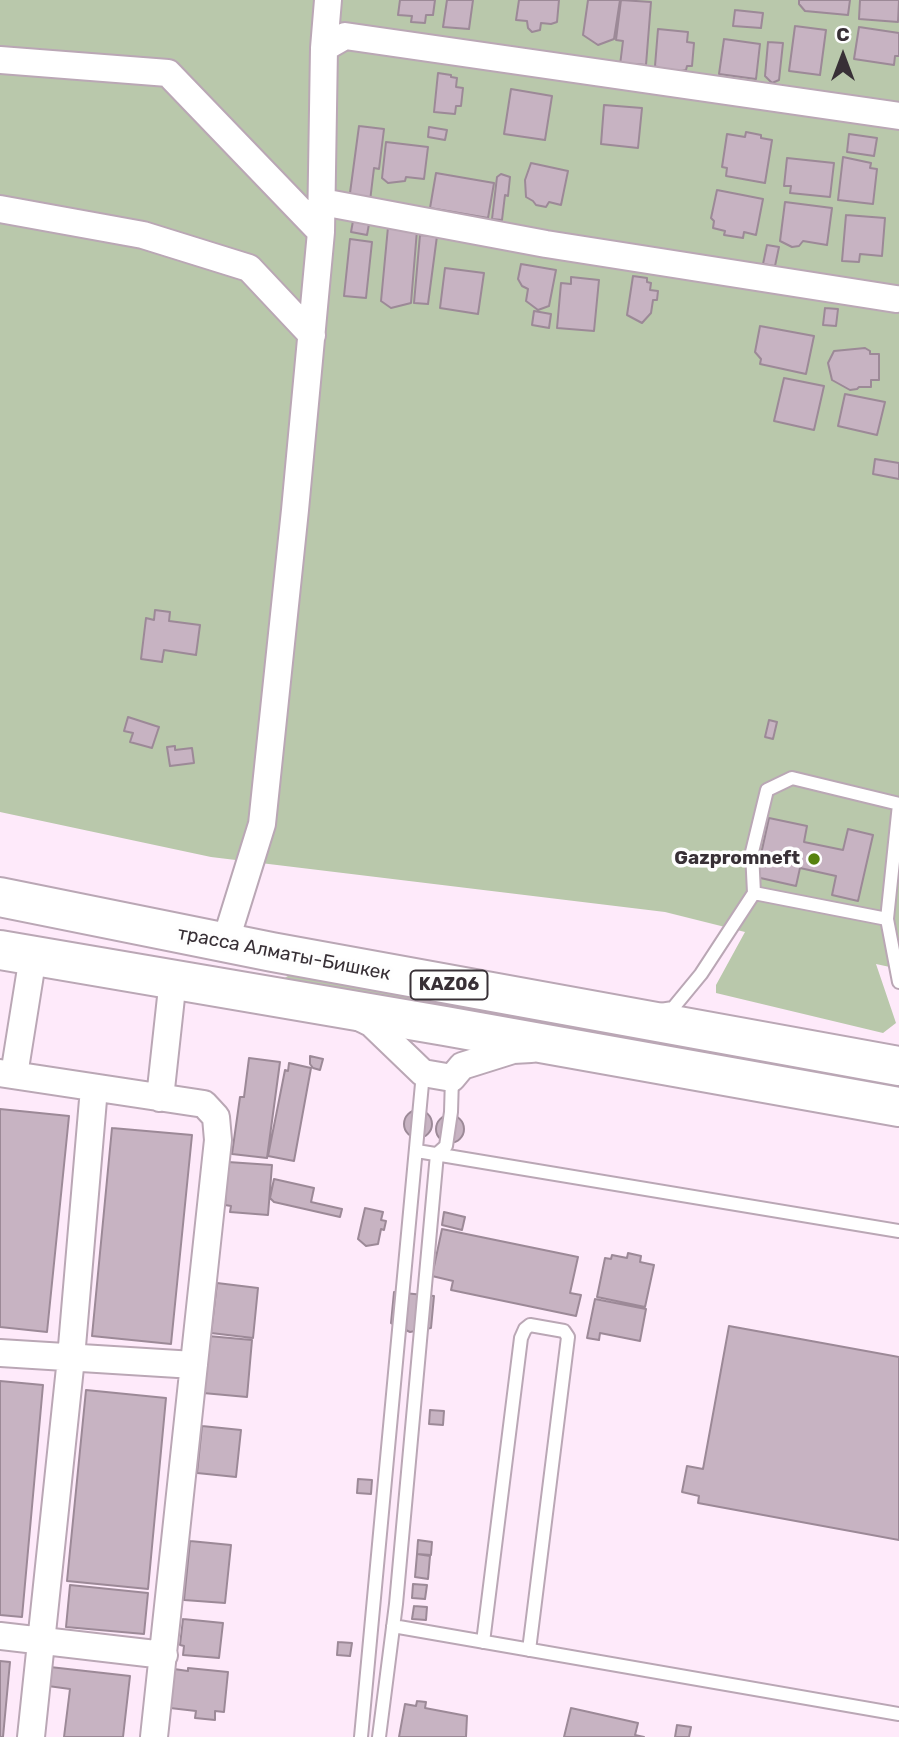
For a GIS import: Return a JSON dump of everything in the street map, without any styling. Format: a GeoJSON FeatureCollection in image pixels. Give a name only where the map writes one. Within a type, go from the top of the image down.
{"type":"FeatureCollection","features":[{"type":"Feature","properties":{"kind":"highway","name":"трасса Алматы-Бишкек"},"geometry":{"type":"LineString","coordinates":[[0,897],[225,943],[899,1066]]}},
{"type":"Feature","properties":{"kind":"highway","name":"KАZ06"},"geometry":{"type":"LineString","coordinates":[[16,953],[899,1107]]}},
{"type":"Feature","properties":{"kind":"street"},"geometry":{"type":"LineString","coordinates":[[225,943],[262,824],[321,232],[324,48],[328,0]]}},
{"type":"Feature","properties":{"kind":"street"},"geometry":{"type":"LineString","coordinates":[[324,48],[345,36],[899,116]]}},
{"type":"Feature","properties":{"kind":"street"},"geometry":{"type":"LineString","coordinates":[[0,60],[167,73],[321,232]]}},
{"type":"Feature","properties":{"kind":"street"},"geometry":{"type":"LineString","coordinates":[[322,202],[546,244],[896,299]]}},
{"type":"Feature","properties":{"kind":"street"},"geometry":{"type":"LineString","coordinates":[[0,209],[144,235],[249,268],[312,335]]}},
{"type":"Feature","properties":{"kind":"street"},"geometry":{"type":"LineString","coordinates":[[16,953],[7,1074],[204,1104],[216,1117],[218,1140],[154,1737]]}},
{"type":"Feature","properties":{"kind":"street"},"geometry":{"type":"LineString","coordinates":[[160,1098],[173,979]]}},
{"type":"Feature","properties":{"kind":"street"},"geometry":{"type":"LineString","coordinates":[[344,1009],[371,1023],[423,1073],[452,1078],[462,1066],[513,1050],[557,1046]]}},
{"type":"Feature","properties":{"kind":"street"},"geometry":{"type":"LineString","coordinates":[[31,1737],[71,1357],[94,1088]]}},
{"type":"Feature","properties":{"kind":"street"},"geometry":{"type":"LineString","coordinates":[[0,1353],[194,1365]]}},
{"type":"Feature","properties":{"kind":"street"},"geometry":{"type":"LineString","coordinates":[[0,1636],[164,1654]]}},
{"type":"Feature","properties":{"kind":"lane"},"geometry":{"type":"LineString","coordinates":[[623,1016],[673,1008],[701,974],[754,893],[752,852],[767,789],[792,778],[899,804],[887,919],[899,982]]}},
{"type":"Feature","properties":{"kind":"lane"},"geometry":{"type":"LineString","coordinates":[[754,893],[887,919]]}},
{"type":"Feature","properties":{"kind":"lane"},"geometry":{"type":"LineString","coordinates":[[361,1737],[423,1073]]}},
{"type":"Feature","properties":{"kind":"lane"},"geometry":{"type":"LineString","coordinates":[[379,1737],[393,1626],[437,1154],[446,1146],[452,1078]]}},
{"type":"Feature","properties":{"kind":"lane"},"geometry":{"type":"LineString","coordinates":[[417,1151],[899,1231]]}},
{"type":"Feature","properties":{"kind":"lane"},"geometry":{"type":"LineString","coordinates":[[482,1642],[522,1338],[525,1329],[530,1325],[564,1331],[568,1337],[529,1650]]}},
{"type":"Feature","properties":{"kind":"lane"},"geometry":{"type":"LineString","coordinates":[[393,1626],[899,1714]]}},
{"type":"Feature","properties":{"kind":"green space"},"geometry":{"type":"Polygon","coordinates":[[[0,0],[899,0],[899,969],[876,964],[896,1023],[883,1033],[716,993],[716,985],[745,932],[665,912],[211,857],[0,812],[0,0]]]}},
{"type":"Feature","properties":{"kind":"green space"},"geometry":{"type":"Polygon","coordinates":[[[296,971],[899,1077],[899,1090],[283,979],[296,971]]]}},
{"type":"Feature","properties":{"kind":"building"},"geometry":{"type":"Polygon","coordinates":[[[400,0],[435,0],[433,15],[426,15],[425,23],[411,22],[412,16],[398,15],[400,0]]]}},
{"type":"Feature","properties":{"kind":"building"},"geometry":{"type":"Polygon","coordinates":[[[447,0],[473,0],[469,29],[443,27],[447,0]]]}},
{"type":"Feature","properties":{"kind":"building"},"geometry":{"type":"Polygon","coordinates":[[[519,0],[559,0],[557,22],[541,23],[540,30],[532,32],[527,21],[516,20],[519,0]]]}},
{"type":"Feature","properties":{"kind":"building"},"geometry":{"type":"Polygon","coordinates":[[[588,0],[620,0],[614,39],[598,45],[583,35],[588,0]]]}},
{"type":"Feature","properties":{"kind":"building"},"geometry":{"type":"Polygon","coordinates":[[[621,0],[651,2],[646,65],[620,65],[623,41],[616,40],[621,0]]]}},
{"type":"Feature","properties":{"kind":"building"},"geometry":{"type":"Polygon","coordinates":[[[799,0],[850,0],[848,15],[805,11],[799,0]]]}},
{"type":"Feature","properties":{"kind":"building"},"geometry":{"type":"Polygon","coordinates":[[[860,0],[899,0],[898,22],[859,19],[860,0]]]}},
{"type":"Feature","properties":{"kind":"building"},"geometry":{"type":"Polygon","coordinates":[[[735,10],[763,13],[761,28],[733,26],[735,10]]]}},
{"type":"Feature","properties":{"kind":"building"},"geometry":{"type":"Polygon","coordinates":[[[795,26],[826,30],[820,75],[789,71],[795,26]]]}},
{"type":"Feature","properties":{"kind":"building"},"geometry":{"type":"Polygon","coordinates":[[[859,27],[899,33],[899,56],[895,56],[894,65],[854,59],[859,27]]]}},
{"type":"Feature","properties":{"kind":"building"},"geometry":{"type":"Polygon","coordinates":[[[658,29],[688,32],[687,42],[694,43],[692,66],[671,73],[655,66],[658,29]]]}},
{"type":"Feature","properties":{"kind":"building"},"geometry":{"type":"Polygon","coordinates":[[[724,39],[760,44],[756,79],[719,74],[724,39]]]}},
{"type":"Feature","properties":{"kind":"building"},"geometry":{"type":"Polygon","coordinates":[[[768,42],[783,43],[779,80],[772,83],[765,76],[768,42]]]}},
{"type":"Feature","properties":{"kind":"building"},"geometry":{"type":"Polygon","coordinates":[[[438,73],[457,78],[456,87],[463,88],[461,106],[456,106],[455,114],[434,112],[438,73]]]}},
{"type":"Feature","properties":{"kind":"building"},"geometry":{"type":"Polygon","coordinates":[[[511,89],[552,96],[545,140],[504,134],[511,89]]]}},
{"type":"Feature","properties":{"kind":"building"},"geometry":{"type":"Polygon","coordinates":[[[604,105],[642,108],[638,148],[601,144],[604,105]]]}},
{"type":"Feature","properties":{"kind":"building"},"geometry":{"type":"Polygon","coordinates":[[[359,126],[384,129],[379,169],[374,168],[370,201],[354,198],[350,193],[359,126]]]}},
{"type":"Feature","properties":{"kind":"building"},"geometry":{"type":"Polygon","coordinates":[[[429,127],[447,130],[445,140],[428,137],[429,127]]]}},
{"type":"Feature","properties":{"kind":"building"},"geometry":{"type":"Polygon","coordinates":[[[746,132],[772,140],[765,183],[726,176],[727,168],[722,167],[727,134],[745,137],[746,132]]]}},
{"type":"Feature","properties":{"kind":"building"},"geometry":{"type":"Polygon","coordinates":[[[849,134],[877,138],[874,156],[847,152],[849,134]]]}},
{"type":"Feature","properties":{"kind":"building"},"geometry":{"type":"Polygon","coordinates":[[[386,142],[428,147],[424,179],[406,177],[405,181],[388,183],[382,178],[386,142]]]}},
{"type":"Feature","properties":{"kind":"building"},"geometry":{"type":"Polygon","coordinates":[[[843,157],[871,163],[870,168],[877,169],[873,204],[838,200],[843,157]]]}},
{"type":"Feature","properties":{"kind":"building"},"geometry":{"type":"Polygon","coordinates":[[[787,158],[834,163],[830,197],[790,193],[791,186],[784,186],[787,158]]]}},
{"type":"Feature","properties":{"kind":"building"},"geometry":{"type":"Polygon","coordinates":[[[531,163],[568,171],[561,205],[549,202],[546,207],[536,205],[526,197],[525,180],[531,163]]]}},
{"type":"Feature","properties":{"kind":"building"},"geometry":{"type":"Polygon","coordinates":[[[436,173],[494,183],[488,218],[430,208],[436,173]]]}},
{"type":"Feature","properties":{"kind":"building"},"geometry":{"type":"Polygon","coordinates":[[[501,174],[510,177],[502,220],[492,219],[497,177],[501,174]]]}},
{"type":"Feature","properties":{"kind":"building"},"geometry":{"type":"Polygon","coordinates":[[[717,190],[763,199],[756,235],[744,232],[743,238],[724,235],[725,231],[713,228],[714,221],[711,218],[717,190]]]}},
{"type":"Feature","properties":{"kind":"building"},"geometry":{"type":"Polygon","coordinates":[[[785,202],[832,208],[827,245],[803,241],[799,246],[792,247],[780,241],[785,202]]]}},
{"type":"Feature","properties":{"kind":"building"},"geometry":{"type":"Polygon","coordinates":[[[846,215],[885,218],[882,256],[860,254],[859,262],[842,261],[846,215]]]}},
{"type":"Feature","properties":{"kind":"building"},"geometry":{"type":"Polygon","coordinates":[[[353,221],[369,224],[367,235],[351,232],[353,221]]]}},
{"type":"Feature","properties":{"kind":"building"},"geometry":{"type":"Polygon","coordinates":[[[388,227],[417,230],[411,303],[391,308],[381,301],[388,227]]]}},
{"type":"Feature","properties":{"kind":"building"},"geometry":{"type":"Polygon","coordinates":[[[420,235],[437,236],[428,304],[414,303],[420,235]]]}},
{"type":"Feature","properties":{"kind":"building"},"geometry":{"type":"Polygon","coordinates":[[[350,239],[372,242],[366,298],[344,296],[350,239]]]}},
{"type":"Feature","properties":{"kind":"building"},"geometry":{"type":"Polygon","coordinates":[[[767,245],[779,247],[775,266],[763,264],[767,245]]]}},
{"type":"Feature","properties":{"kind":"building"},"geometry":{"type":"Polygon","coordinates":[[[521,264],[556,270],[549,306],[538,310],[526,301],[528,289],[522,286],[518,279],[521,264]]]}},
{"type":"Feature","properties":{"kind":"building"},"geometry":{"type":"Polygon","coordinates":[[[445,268],[484,273],[478,314],[440,308],[445,268]]]}},
{"type":"Feature","properties":{"kind":"building"},"geometry":{"type":"Polygon","coordinates":[[[633,276],[647,278],[647,282],[651,283],[650,290],[658,291],[651,313],[642,323],[627,315],[633,276]]]}},
{"type":"Feature","properties":{"kind":"building"},"geometry":{"type":"Polygon","coordinates":[[[571,277],[599,280],[594,331],[557,328],[561,283],[571,284],[571,277]]]}},
{"type":"Feature","properties":{"kind":"building"},"geometry":{"type":"Polygon","coordinates":[[[825,308],[838,309],[836,326],[823,325],[825,308]]]}},
{"type":"Feature","properties":{"kind":"building"},"geometry":{"type":"Polygon","coordinates":[[[534,311],[551,314],[549,328],[532,325],[534,311]]]}},
{"type":"Feature","properties":{"kind":"building"},"geometry":{"type":"Polygon","coordinates":[[[760,326],[814,336],[806,374],[760,364],[761,359],[755,352],[760,326]]]}},
{"type":"Feature","properties":{"kind":"building"},"geometry":{"type":"Polygon","coordinates":[[[865,348],[870,354],[879,354],[879,380],[871,380],[871,387],[850,390],[832,380],[828,363],[834,351],[865,348]]]}},
{"type":"Feature","properties":{"kind":"building"},"geometry":{"type":"Polygon","coordinates":[[[784,378],[824,386],[814,430],[774,421],[784,378]]]}},
{"type":"Feature","properties":{"kind":"building"},"geometry":{"type":"Polygon","coordinates":[[[845,394],[885,402],[877,435],[838,426],[845,394]]]}},
{"type":"Feature","properties":{"kind":"building"},"geometry":{"type":"Polygon","coordinates":[[[875,459],[899,463],[899,479],[873,474],[875,459]]]}},
{"type":"Feature","properties":{"kind":"building"},"geometry":{"type":"Polygon","coordinates":[[[155,610],[170,612],[169,621],[200,625],[196,655],[164,650],[162,662],[141,659],[146,618],[154,620],[155,610]]]}},
{"type":"Feature","properties":{"kind":"building"},"geometry":{"type":"Polygon","coordinates":[[[128,717],[159,727],[152,748],[130,742],[133,733],[124,731],[128,717]]]}},
{"type":"Feature","properties":{"kind":"building"},"geometry":{"type":"Polygon","coordinates":[[[769,720],[777,722],[773,739],[765,737],[769,720]]]}},
{"type":"Feature","properties":{"kind":"building"},"geometry":{"type":"Polygon","coordinates":[[[175,746],[175,750],[192,748],[194,763],[170,766],[167,747],[175,746]]]}},
{"type":"Feature","properties":{"kind":"building","name":"Gazpromneft"},"geometry":{"type":"Polygon","coordinates":[[[769,818],[807,826],[804,842],[843,850],[848,829],[873,835],[858,901],[832,895],[836,876],[800,868],[796,886],[756,877],[769,818]]]}},
{"type":"Feature","properties":{"kind":"building"},"geometry":{"type":"Polygon","coordinates":[[[310,1056],[323,1059],[320,1070],[310,1064],[310,1056]]]}},
{"type":"Feature","properties":{"kind":"building"},"geometry":{"type":"Polygon","coordinates":[[[249,1058],[280,1062],[267,1158],[232,1154],[249,1058]]]}},
{"type":"Feature","properties":{"kind":"building"},"geometry":{"type":"Polygon","coordinates":[[[289,1063],[311,1068],[294,1161],[268,1156],[285,1070],[288,1071],[289,1063]]]}},
{"type":"Feature","properties":{"kind":"building"},"geometry":{"type":"Polygon","coordinates":[[[0,1109],[69,1116],[47,1332],[0,1327],[0,1109]]]}},
{"type":"Feature","properties":{"kind":"building"},"geometry":{"type":"Polygon","coordinates":[[[418,1110],[428,1114],[432,1124],[428,1134],[418,1138],[408,1134],[404,1124],[408,1114],[418,1110]]]}},
{"type":"Feature","properties":{"kind":"building"},"geometry":{"type":"Polygon","coordinates":[[[450,1115],[460,1119],[464,1129],[460,1139],[450,1143],[440,1139],[436,1129],[440,1119],[450,1115]]]}},
{"type":"Feature","properties":{"kind":"building"},"geometry":{"type":"Polygon","coordinates":[[[112,1128],[192,1135],[171,1344],[92,1336],[112,1128]]]}},
{"type":"Feature","properties":{"kind":"building"},"geometry":{"type":"Polygon","coordinates":[[[228,1162],[272,1165],[268,1215],[230,1212],[231,1206],[225,1205],[228,1162]]]}},
{"type":"Feature","properties":{"kind":"building"},"geometry":{"type":"Polygon","coordinates":[[[274,1179],[314,1188],[311,1202],[342,1209],[340,1217],[274,1202],[270,1198],[274,1179]]]}},
{"type":"Feature","properties":{"kind":"building"},"geometry":{"type":"Polygon","coordinates":[[[365,1208],[383,1212],[381,1220],[386,1221],[378,1244],[366,1246],[358,1239],[365,1208]]]}},
{"type":"Feature","properties":{"kind":"building"},"geometry":{"type":"Polygon","coordinates":[[[444,1212],[465,1217],[462,1230],[442,1225],[444,1212]]]}},
{"type":"Feature","properties":{"kind":"building"},"geometry":{"type":"Polygon","coordinates":[[[442,1229],[578,1257],[570,1293],[581,1295],[576,1316],[451,1290],[453,1281],[432,1276],[442,1229]]]}},
{"type":"Feature","properties":{"kind":"building"},"geometry":{"type":"Polygon","coordinates":[[[628,1253],[641,1256],[640,1262],[654,1265],[645,1307],[597,1297],[605,1258],[611,1259],[612,1255],[627,1258],[628,1253]]]}},
{"type":"Feature","properties":{"kind":"building"},"geometry":{"type":"Polygon","coordinates":[[[217,1283],[258,1288],[253,1338],[211,1333],[217,1283]]]}},
{"type":"Feature","properties":{"kind":"building"},"geometry":{"type":"Polygon","coordinates":[[[394,1292],[434,1296],[431,1328],[410,1332],[391,1323],[394,1292]]]}},
{"type":"Feature","properties":{"kind":"building"},"geometry":{"type":"Polygon","coordinates":[[[595,1299],[646,1309],[640,1341],[600,1333],[599,1340],[587,1338],[595,1299]]]}},
{"type":"Feature","properties":{"kind":"building"},"geometry":{"type":"Polygon","coordinates":[[[729,1326],[899,1357],[899,1540],[698,1503],[699,1496],[682,1492],[687,1466],[703,1469],[729,1326]]]}},
{"type":"Feature","properties":{"kind":"building"},"geometry":{"type":"Polygon","coordinates":[[[208,1336],[252,1340],[247,1397],[203,1393],[208,1336]]]}},
{"type":"Feature","properties":{"kind":"building"},"geometry":{"type":"Polygon","coordinates":[[[0,1381],[43,1385],[22,1617],[0,1615],[0,1381]]]}},
{"type":"Feature","properties":{"kind":"building"},"geometry":{"type":"Polygon","coordinates":[[[86,1390],[166,1398],[148,1589],[67,1581],[86,1390]]]}},
{"type":"Feature","properties":{"kind":"building"},"geometry":{"type":"Polygon","coordinates":[[[430,1410],[444,1411],[443,1425],[429,1424],[430,1410]]]}},
{"type":"Feature","properties":{"kind":"building"},"geometry":{"type":"Polygon","coordinates":[[[202,1426],[241,1430],[236,1477],[197,1473],[202,1426]]]}},
{"type":"Feature","properties":{"kind":"building"},"geometry":{"type":"Polygon","coordinates":[[[358,1479],[372,1480],[371,1494],[357,1493],[358,1479]]]}},
{"type":"Feature","properties":{"kind":"building"},"geometry":{"type":"Polygon","coordinates":[[[418,1540],[432,1542],[431,1555],[417,1554],[418,1540]]]}},
{"type":"Feature","properties":{"kind":"building"},"geometry":{"type":"Polygon","coordinates":[[[190,1541],[231,1545],[225,1603],[184,1600],[190,1541]]]}},
{"type":"Feature","properties":{"kind":"building"},"geometry":{"type":"Polygon","coordinates":[[[417,1554],[430,1556],[428,1579],[415,1577],[417,1554]]]}},
{"type":"Feature","properties":{"kind":"building"},"geometry":{"type":"Polygon","coordinates":[[[413,1584],[427,1585],[425,1599],[412,1598],[413,1584]]]}},
{"type":"Feature","properties":{"kind":"building"},"geometry":{"type":"Polygon","coordinates":[[[70,1585],[148,1593],[144,1634],[66,1627],[70,1585]]]}},
{"type":"Feature","properties":{"kind":"building"},"geometry":{"type":"Polygon","coordinates":[[[414,1606],[427,1607],[426,1620],[412,1619],[414,1606]]]}},
{"type":"Feature","properties":{"kind":"building"},"geometry":{"type":"Polygon","coordinates":[[[183,1619],[223,1623],[219,1658],[183,1655],[184,1646],[180,1645],[183,1619]]]}},
{"type":"Feature","properties":{"kind":"building"},"geometry":{"type":"Polygon","coordinates":[[[338,1642],[352,1643],[350,1656],[337,1655],[338,1642]]]}},
{"type":"Feature","properties":{"kind":"building"},"geometry":{"type":"Polygon","coordinates":[[[0,1661],[10,1662],[3,1737],[0,1737],[0,1661]]]}},
{"type":"Feature","properties":{"kind":"building"},"geometry":{"type":"Polygon","coordinates":[[[50,1667],[130,1676],[123,1737],[64,1737],[70,1689],[48,1686],[50,1667]]]}},
{"type":"Feature","properties":{"kind":"building"},"geometry":{"type":"Polygon","coordinates":[[[188,1668],[228,1672],[224,1712],[215,1711],[215,1720],[195,1718],[196,1711],[170,1708],[174,1669],[188,1671],[188,1668]]]}},
{"type":"Feature","properties":{"kind":"building"},"geometry":{"type":"Polygon","coordinates":[[[417,1701],[426,1702],[425,1708],[467,1716],[466,1737],[399,1737],[405,1704],[416,1706],[417,1701]]]}},
{"type":"Feature","properties":{"kind":"building"},"geometry":{"type":"Polygon","coordinates":[[[571,1708],[638,1723],[635,1735],[644,1737],[564,1737],[571,1708]]]}},
{"type":"Feature","properties":{"kind":"building"},"geometry":{"type":"Polygon","coordinates":[[[677,1725],[691,1727],[689,1737],[675,1737],[677,1725]]]}},
{"type":"Feature","properties":{"kind":"place","name":"Gazpromneft"},"geometry":{"type":"Point","coordinates":[814,859]}}]}
